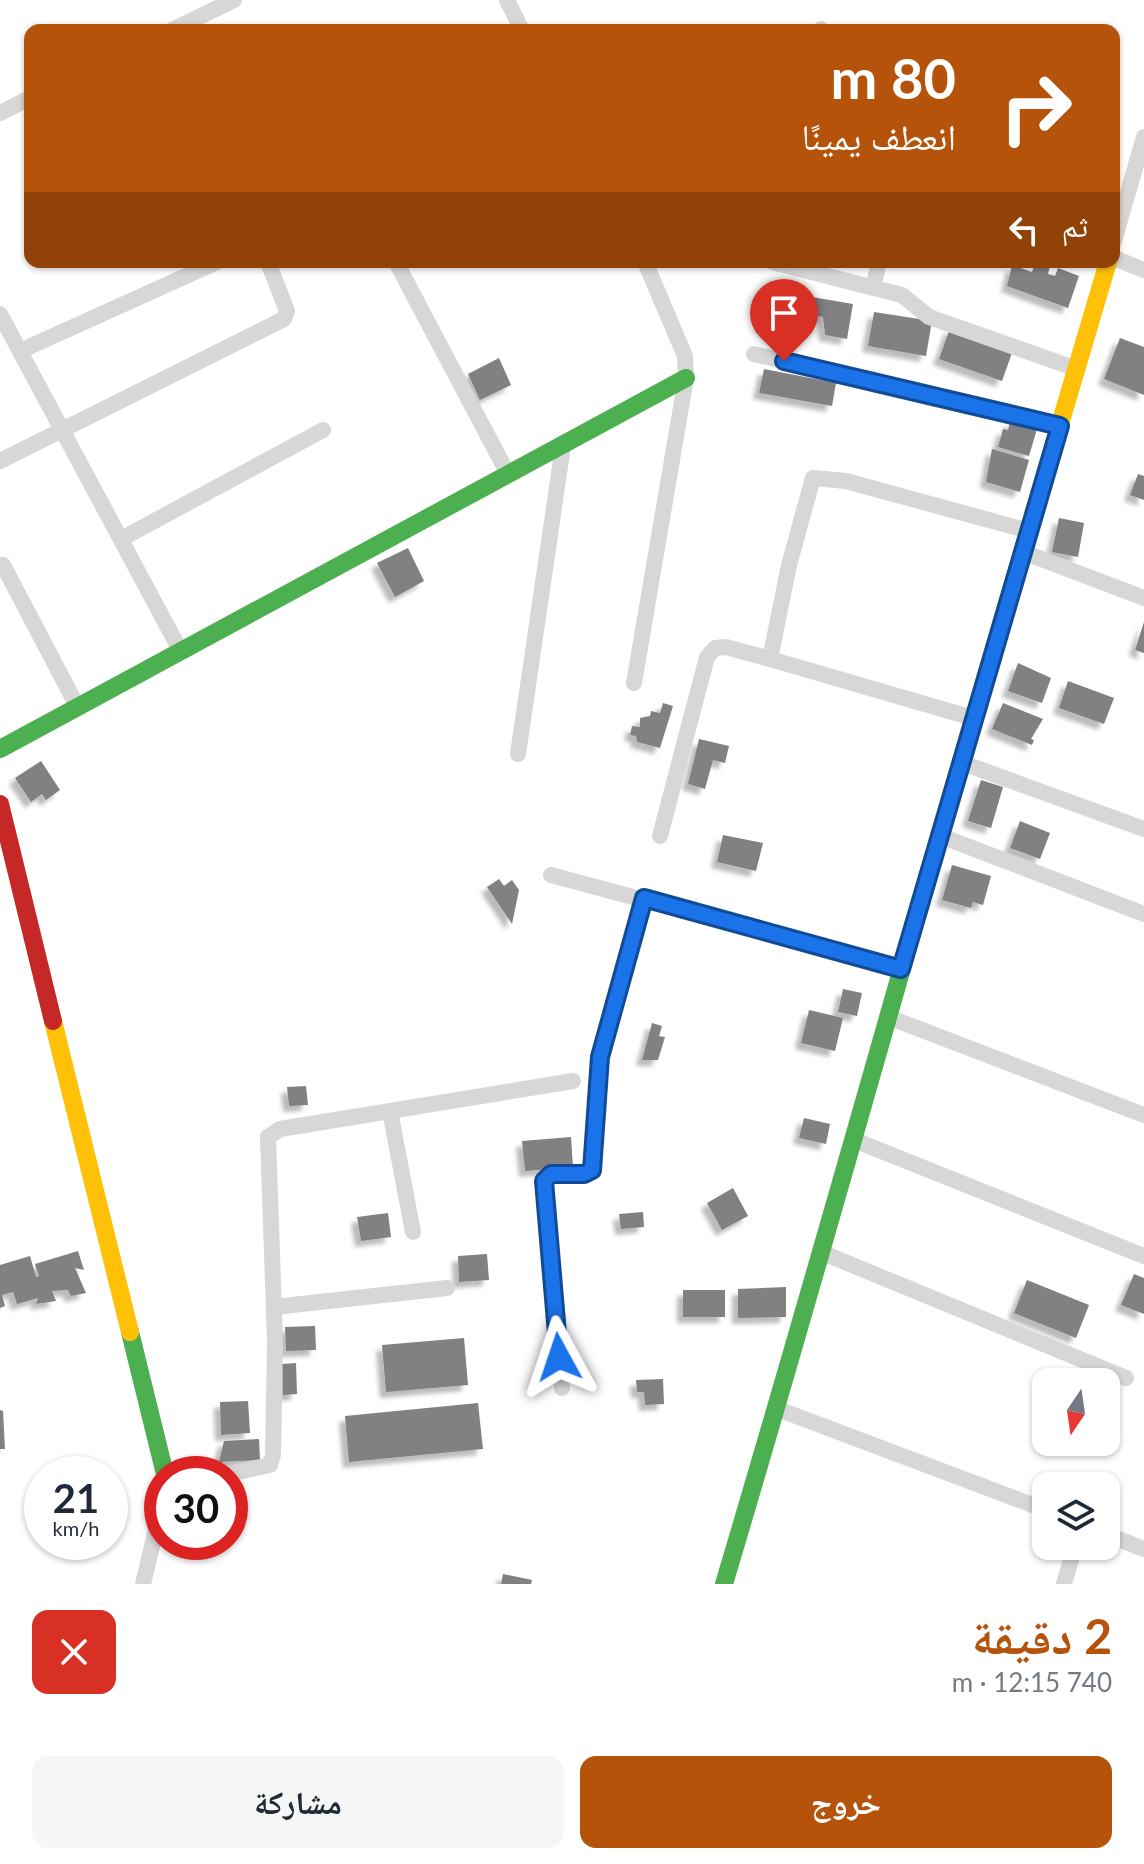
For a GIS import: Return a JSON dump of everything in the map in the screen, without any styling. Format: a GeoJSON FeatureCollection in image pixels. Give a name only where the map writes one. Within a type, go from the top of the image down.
{"type":"FeatureCollection","features":[{"type":"Feature","properties":{"kind":"street"},"geometry":{"type":"LineString","coordinates":[[184,24],[234,0]]}},
{"type":"Feature","properties":{"kind":"street"},"geometry":{"type":"LineString","coordinates":[[507,0],[519,24]]}},
{"type":"Feature","properties":{"kind":"street"},"geometry":{"type":"LineString","coordinates":[[0,113],[24,101]]}},
{"type":"Feature","properties":{"kind":"street"},"geometry":{"type":"LineString","coordinates":[[1120,221],[1143,143]]}},
{"type":"Feature","properties":{"kind":"street"},"geometry":{"type":"LineString","coordinates":[[1120,260],[1144,270]]}},
{"type":"Feature","properties":{"kind":"street"},"geometry":{"type":"LineString","coordinates":[[20,351],[204,268]]}},
{"type":"Feature","properties":{"kind":"street"},"geometry":{"type":"LineString","coordinates":[[0,461],[284,319],[287,311],[270,268]]}},
{"type":"Feature","properties":{"kind":"street"},"geometry":{"type":"LineString","coordinates":[[399,268],[508,474]]}},
{"type":"Feature","properties":{"kind":"street"},"geometry":{"type":"LineString","coordinates":[[634,683],[686,378],[685,356],[648,268]]}},
{"type":"Feature","properties":{"kind":"street"},"geometry":{"type":"LineString","coordinates":[[795,268],[902,295],[929,317],[1077,369]]}},
{"type":"Feature","properties":{"kind":"street"},"geometry":{"type":"LineString","coordinates":[[873,288],[878,268]]}},
{"type":"Feature","properties":{"kind":"street"},"geometry":{"type":"LineString","coordinates":[[724,1584],[823,1253],[938,835],[1106,268]]}},
{"type":"Feature","properties":{"kind":"street"},"geometry":{"type":"LineString","coordinates":[[0,314],[180,650]]}},
{"type":"Feature","properties":{"kind":"street"},"geometry":{"type":"LineString","coordinates":[[754,354],[1060,426]]}},
{"type":"Feature","properties":{"kind":"street"},"geometry":{"type":"LineString","coordinates":[[0,749],[686,378]]}},
{"type":"Feature","properties":{"kind":"street"},"geometry":{"type":"LineString","coordinates":[[121,539],[323,430]]}},
{"type":"Feature","properties":{"kind":"street"},"geometry":{"type":"LineString","coordinates":[[518,754],[563,446]]}},
{"type":"Feature","properties":{"kind":"street"},"geometry":{"type":"LineString","coordinates":[[770,659],[789,565],[813,478],[824,476],[846,481],[1029,531]]}},
{"type":"Feature","properties":{"kind":"street"},"geometry":{"type":"LineString","coordinates":[[1023,552],[1144,598]]}},
{"type":"Feature","properties":{"kind":"street"},"geometry":{"type":"LineString","coordinates":[[3,565],[77,706]]}},
{"type":"Feature","properties":{"kind":"street"},"geometry":{"type":"LineString","coordinates":[[660,836],[707,657],[715,648],[726,647],[973,718]]}},
{"type":"Feature","properties":{"kind":"street"},"geometry":{"type":"LineString","coordinates":[[960,762],[1144,829]]}},
{"type":"Feature","properties":{"kind":"street"},"geometry":{"type":"LineString","coordinates":[[0,804],[161,1456]]}},
{"type":"Feature","properties":{"kind":"street"},"geometry":{"type":"LineString","coordinates":[[938,835],[1144,914]]}},
{"type":"Feature","properties":{"kind":"street"},"geometry":{"type":"LineString","coordinates":[[551,875],[901,969]]}},
{"type":"Feature","properties":{"kind":"street"},"geometry":{"type":"LineString","coordinates":[[562,1388],[544,1181],[551,1174],[584,1174],[592,1170],[600,1057],[644,898]]}},
{"type":"Feature","properties":{"kind":"street"},"geometry":{"type":"LineString","coordinates":[[888,1017],[1144,1115]]}},
{"type":"Feature","properties":{"kind":"street"},"geometry":{"type":"LineString","coordinates":[[248,1470],[270,1465],[274,1307],[268,1137],[280,1129],[573,1081]]}},
{"type":"Feature","properties":{"kind":"street"},"geometry":{"type":"LineString","coordinates":[[390,1111],[413,1232]]}},
{"type":"Feature","properties":{"kind":"street"},"geometry":{"type":"LineString","coordinates":[[854,1140],[1144,1256]]}},
{"type":"Feature","properties":{"kind":"street"},"geometry":{"type":"LineString","coordinates":[[823,1253],[1126,1378]]}},
{"type":"Feature","properties":{"kind":"street"},"geometry":{"type":"LineString","coordinates":[[274,1307],[447,1288]]}},
{"type":"Feature","properties":{"kind":"street"},"geometry":{"type":"LineString","coordinates":[[775,1408],[1032,1505]]}},
{"type":"Feature","properties":{"kind":"street"},"geometry":{"type":"LineString","coordinates":[[1120,1540],[1144,1549]]}},
{"type":"Feature","properties":{"kind":"street"},"geometry":{"type":"LineString","coordinates":[[143,1584],[149,1560]]}},
{"type":"Feature","properties":{"kind":"street"},"geometry":{"type":"LineString","coordinates":[[1064,1584],[1071,1560]]}},
{"type":"Feature","properties":{"kind":"building"},"geometry":{"type":"Polygon","coordinates":[[[1011,268],[1032,272],[1033,268],[1050,268],[1048,274],[1055,276],[1058,268],[1079,276],[1068,308],[1007,286],[1011,268]]]}},
{"type":"Feature","properties":{"kind":"building"},"geometry":{"type":"Polygon","coordinates":[[[812,297],[853,304],[847,339],[825,335],[823,317],[809,314],[812,297]]]}},
{"type":"Feature","properties":{"kind":"building"},"geometry":{"type":"Polygon","coordinates":[[[874,312],[932,321],[926,356],[868,346],[874,312]]]}},
{"type":"Feature","properties":{"kind":"building"},"geometry":{"type":"Polygon","coordinates":[[[950,328],[1013,350],[1002,381],[939,359],[950,328]]]}},
{"type":"Feature","properties":{"kind":"building"},"geometry":{"type":"Polygon","coordinates":[[[1120,338],[1144,347],[1144,395],[1104,379],[1120,338]]]}},
{"type":"Feature","properties":{"kind":"building"},"geometry":{"type":"Polygon","coordinates":[[[499,358],[511,385],[480,400],[468,374],[499,358]]]}},
{"type":"Feature","properties":{"kind":"building"},"geometry":{"type":"Polygon","coordinates":[[[764,369],[836,383],[832,406],[759,393],[764,369]]]}},
{"type":"Feature","properties":{"kind":"building"},"geometry":{"type":"Polygon","coordinates":[[[1010,421],[1037,429],[1029,456],[998,447],[1003,429],[1008,430],[1010,421]]]}},
{"type":"Feature","properties":{"kind":"building"},"geometry":{"type":"Polygon","coordinates":[[[992,449],[1029,460],[1020,492],[986,482],[992,449]]]}},
{"type":"Feature","properties":{"kind":"building"},"geometry":{"type":"Polygon","coordinates":[[[1138,474],[1144,476],[1144,500],[1130,495],[1138,474]]]}},
{"type":"Feature","properties":{"kind":"building"},"geometry":{"type":"Polygon","coordinates":[[[1059,518],[1084,523],[1078,557],[1052,552],[1059,518]]]}},
{"type":"Feature","properties":{"kind":"building"},"geometry":{"type":"Polygon","coordinates":[[[408,548],[424,581],[395,597],[377,563],[408,548]]]}},
{"type":"Feature","properties":{"kind":"building"},"geometry":{"type":"Polygon","coordinates":[[[1144,622],[1144,653],[1135,650],[1144,622]]]}},
{"type":"Feature","properties":{"kind":"building"},"geometry":{"type":"Polygon","coordinates":[[[1018,663],[1051,678],[1042,703],[1008,691],[1018,663]]]}},
{"type":"Feature","properties":{"kind":"building"},"geometry":{"type":"Polygon","coordinates":[[[1068,681],[1114,698],[1104,724],[1059,708],[1068,681]]]}},
{"type":"Feature","properties":{"kind":"building"},"geometry":{"type":"Polygon","coordinates":[[[663,703],[673,706],[660,748],[637,742],[636,736],[630,735],[632,726],[640,727],[640,718],[650,716],[651,711],[660,713],[663,703]]]}},
{"type":"Feature","properties":{"kind":"building"},"geometry":{"type":"Polygon","coordinates":[[[1003,703],[1043,719],[1031,739],[1034,740],[1032,745],[992,729],[1003,703]]]}},
{"type":"Feature","properties":{"kind":"building"},"geometry":{"type":"Polygon","coordinates":[[[699,739],[729,746],[725,763],[713,760],[705,789],[688,784],[699,739]]]}},
{"type":"Feature","properties":{"kind":"building"},"geometry":{"type":"Polygon","coordinates":[[[41,761],[60,790],[46,800],[42,794],[31,802],[15,778],[41,761]]]}},
{"type":"Feature","properties":{"kind":"building"},"geometry":{"type":"Polygon","coordinates":[[[981,780],[1003,787],[991,828],[968,821],[981,780]]]}},
{"type":"Feature","properties":{"kind":"building"},"geometry":{"type":"Polygon","coordinates":[[[1020,821],[1050,833],[1040,859],[1010,848],[1020,821]]]}},
{"type":"Feature","properties":{"kind":"building"},"geometry":{"type":"Polygon","coordinates":[[[723,835],[763,843],[756,871],[717,862],[723,835]]]}},
{"type":"Feature","properties":{"kind":"building"},"geometry":{"type":"Polygon","coordinates":[[[952,865],[991,876],[983,905],[973,902],[971,908],[942,900],[952,865]]]}},
{"type":"Feature","properties":{"kind":"building"},"geometry":{"type":"Polygon","coordinates":[[[499,879],[504,886],[512,880],[519,890],[512,924],[487,887],[499,879]]]}},
{"type":"Feature","properties":{"kind":"building"},"geometry":{"type":"Polygon","coordinates":[[[843,989],[862,993],[857,1016],[838,1012],[843,989]]]}},
{"type":"Feature","properties":{"kind":"building"},"geometry":{"type":"Polygon","coordinates":[[[809,1010],[843,1018],[835,1051],[801,1043],[809,1010]]]}},
{"type":"Feature","properties":{"kind":"building"},"geometry":{"type":"Polygon","coordinates":[[[652,1023],[662,1026],[659,1036],[665,1037],[658,1060],[642,1060],[652,1023]]]}},
{"type":"Feature","properties":{"kind":"building"},"geometry":{"type":"Polygon","coordinates":[[[306,1086],[308,1105],[289,1106],[287,1087],[306,1086]]]}},
{"type":"Feature","properties":{"kind":"building"},"geometry":{"type":"Polygon","coordinates":[[[804,1118],[830,1124],[826,1144],[799,1138],[804,1118]]]}},
{"type":"Feature","properties":{"kind":"building"},"geometry":{"type":"Polygon","coordinates":[[[571,1137],[573,1167],[525,1171],[522,1141],[571,1137]]]}},
{"type":"Feature","properties":{"kind":"building"},"geometry":{"type":"Polygon","coordinates":[[[733,1188],[748,1216],[722,1230],[707,1203],[733,1188]]]}},
{"type":"Feature","properties":{"kind":"building"},"geometry":{"type":"Polygon","coordinates":[[[643,1212],[644,1227],[621,1229],[619,1214],[643,1212]]]}},
{"type":"Feature","properties":{"kind":"building"},"geometry":{"type":"Polygon","coordinates":[[[388,1213],[391,1237],[361,1241],[357,1217],[388,1213]]]}},
{"type":"Feature","properties":{"kind":"building"},"geometry":{"type":"Polygon","coordinates":[[[78,1251],[84,1270],[75,1268],[86,1293],[71,1296],[68,1290],[52,1291],[56,1301],[36,1304],[38,1298],[17,1304],[13,1292],[2,1295],[5,1306],[0,1308],[0,1265],[30,1256],[36,1277],[39,1276],[35,1264],[78,1251]]]}},
{"type":"Feature","properties":{"kind":"building"},"geometry":{"type":"Polygon","coordinates":[[[487,1254],[489,1280],[459,1282],[458,1256],[487,1254]]]}},
{"type":"Feature","properties":{"kind":"building"},"geometry":{"type":"Polygon","coordinates":[[[1134,1274],[1144,1278],[1144,1314],[1121,1305],[1134,1274]]]}},
{"type":"Feature","properties":{"kind":"building"},"geometry":{"type":"Polygon","coordinates":[[[1027,1280],[1089,1305],[1076,1338],[1014,1313],[1027,1280]]]}},
{"type":"Feature","properties":{"kind":"building"},"geometry":{"type":"Polygon","coordinates":[[[786,1287],[786,1317],[738,1318],[738,1289],[786,1287]]]}},
{"type":"Feature","properties":{"kind":"building"},"geometry":{"type":"Polygon","coordinates":[[[683,1290],[725,1290],[725,1317],[683,1317],[683,1290]]]}},
{"type":"Feature","properties":{"kind":"building"},"geometry":{"type":"Polygon","coordinates":[[[315,1326],[316,1350],[286,1351],[285,1327],[315,1326]]]}},
{"type":"Feature","properties":{"kind":"building"},"geometry":{"type":"Polygon","coordinates":[[[464,1338],[468,1385],[386,1392],[382,1345],[464,1338]]]}},
{"type":"Feature","properties":{"kind":"building"},"geometry":{"type":"Polygon","coordinates":[[[296,1363],[297,1394],[283,1395],[282,1364],[296,1363]]]}},
{"type":"Feature","properties":{"kind":"building"},"geometry":{"type":"Polygon","coordinates":[[[663,1379],[664,1404],[645,1405],[644,1392],[637,1392],[636,1380],[663,1379]]]}},
{"type":"Feature","properties":{"kind":"building"},"geometry":{"type":"Polygon","coordinates":[[[248,1401],[250,1433],[221,1435],[220,1402],[248,1401]]]}},
{"type":"Feature","properties":{"kind":"building"},"geometry":{"type":"Polygon","coordinates":[[[478,1403],[483,1449],[349,1462],[345,1416],[478,1403]]]}},
{"type":"Feature","properties":{"kind":"building"},"geometry":{"type":"Polygon","coordinates":[[[0,1410],[3,1411],[5,1449],[0,1449],[0,1410]]]}},
{"type":"Feature","properties":{"kind":"building"},"geometry":{"type":"Polygon","coordinates":[[[259,1439],[260,1460],[248,1461],[248,1456],[220,1456],[224,1441],[259,1439]]]}},
{"type":"Feature","properties":{"kind":"building"},"geometry":{"type":"Polygon","coordinates":[[[503,1574],[532,1580],[531,1584],[501,1584],[503,1574]]]}},
{"type":"Feature","properties":{"kind":"traffic: fast"},"geometry":{"type":"LineString","coordinates":[[0,749],[686,378]]}},
{"type":"Feature","properties":{"kind":"traffic: fast"},"geometry":{"type":"LineString","coordinates":[[724,1584],[1029,529]]}},
{"type":"Feature","properties":{"kind":"traffic: fast"},"geometry":{"type":"LineString","coordinates":[[130,1332],[161,1456]]}},
{"type":"Feature","properties":{"kind":"traffic: slow"},"geometry":{"type":"LineString","coordinates":[[1029,529],[1106,268]]}},
{"type":"Feature","properties":{"kind":"traffic: slow"},"geometry":{"type":"LineString","coordinates":[[53,1021],[130,1332]]}},
{"type":"Feature","properties":{"kind":"traffic: jam"},"geometry":{"type":"LineString","coordinates":[[0,804],[53,1021]]}},
{"type":"Feature","properties":{"kind":"route"},"geometry":{"type":"LineString","coordinates":[[559,1357],[544,1181],[551,1174],[584,1174],[592,1170],[600,1057],[644,898],[901,969],[945,810],[1060,426],[784,361]]}}]}
